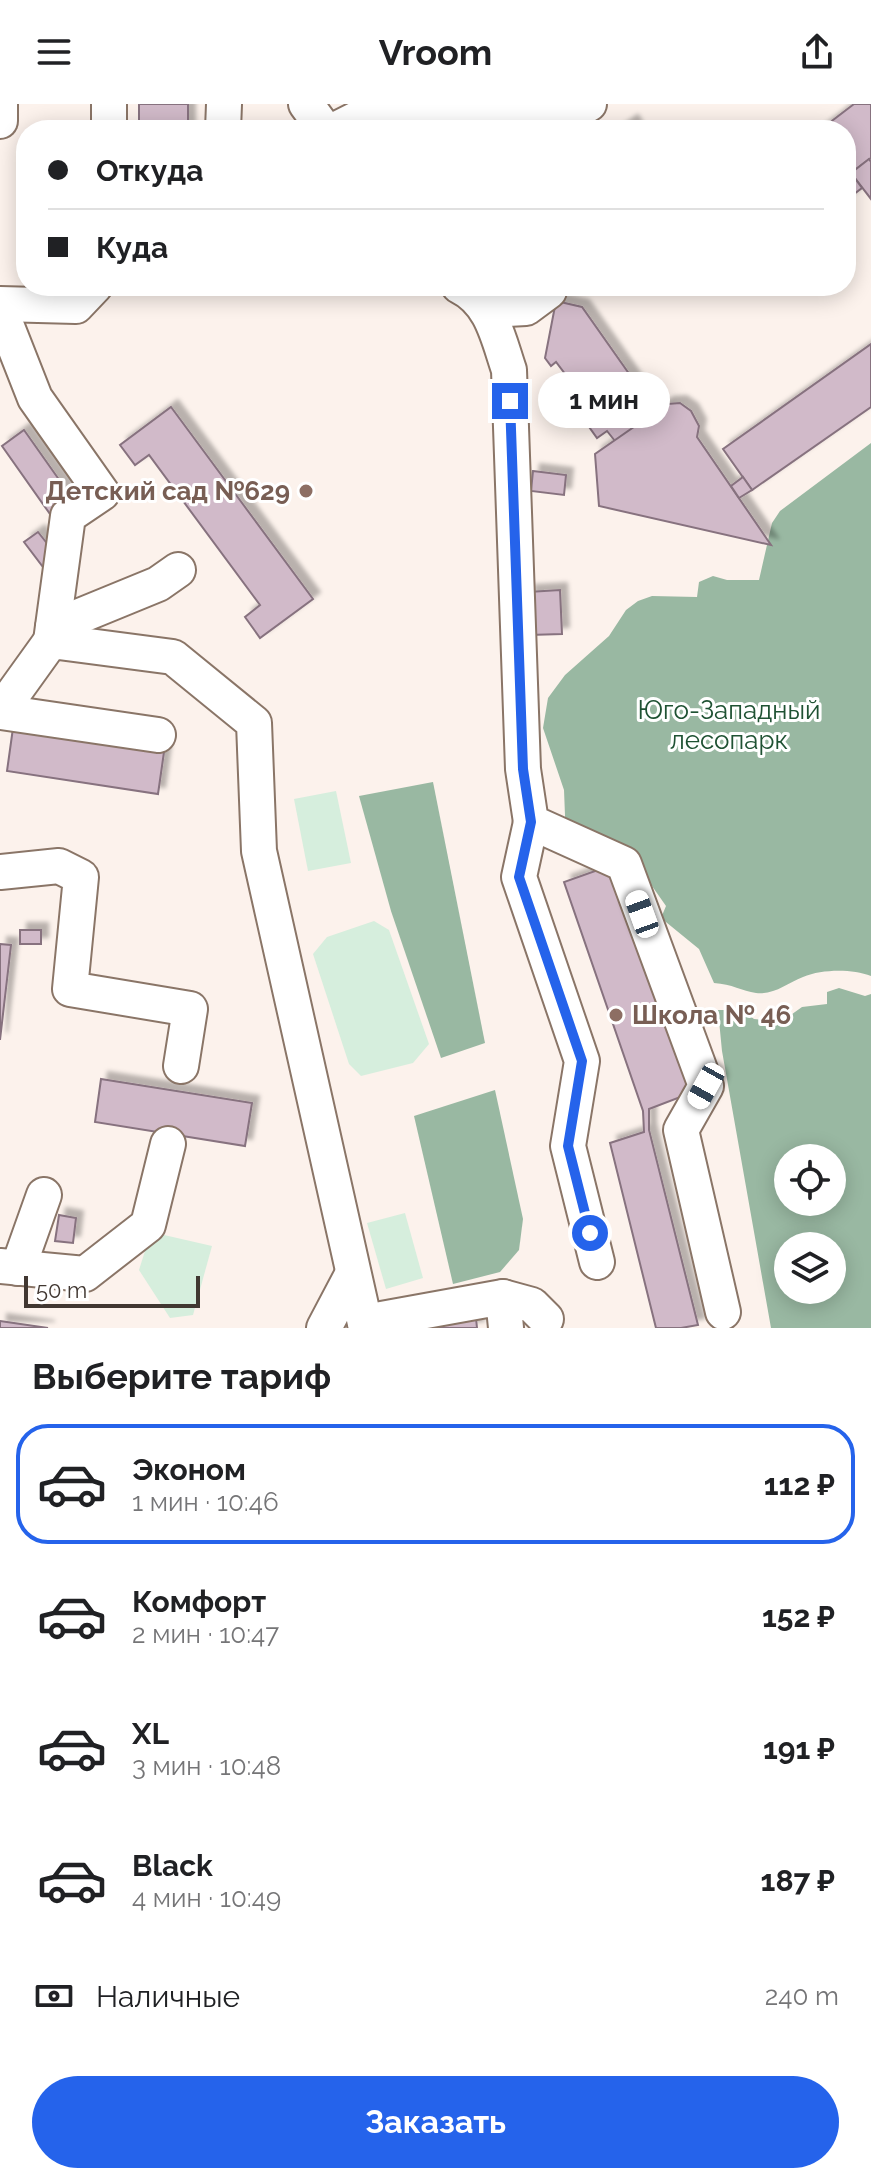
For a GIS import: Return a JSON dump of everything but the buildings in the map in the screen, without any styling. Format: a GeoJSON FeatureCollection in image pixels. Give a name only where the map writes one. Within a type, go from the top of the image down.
{"type":"FeatureCollection","features":[{"type":"Feature","properties":{"kind":"lane"},"geometry":{"type":"LineString","coordinates":[[0,104],[0,121]]}},
{"type":"Feature","properties":{"kind":"lane"},"geometry":{"type":"LineString","coordinates":[[355,120],[378,108],[562,119],[589,104]]}},
{"type":"Feature","properties":{"kind":"lane"},"geometry":{"type":"LineString","coordinates":[[86,296],[76,306],[0,307],[35,398],[102,493],[68,516],[52,634],[0,712],[158,735]]}},
{"type":"Feature","properties":{"kind":"lane"},"geometry":{"type":"LineString","coordinates":[[474,296],[488,310],[509,370],[523,769],[531,822],[519,877],[582,1061],[568,1146],[597,1262]]}},
{"type":"Feature","properties":{"kind":"lane"},"geometry":{"type":"LineString","coordinates":[[488,310],[526,308],[542,296]]}},
{"type":"Feature","properties":{"kind":"lane"},"geometry":{"type":"LineString","coordinates":[[52,634],[158,584],[178,570]]}},
{"type":"Feature","properties":{"kind":"lane"},"geometry":{"type":"LineString","coordinates":[[52,634],[173,657],[254,723],[259,851],[366,1325],[505,1312],[532,1305],[546,1319]]}},
{"type":"Feature","properties":{"kind":"lane"},"geometry":{"type":"LineString","coordinates":[[531,822],[624,864],[706,1086],[681,1130],[723,1312]]}},
{"type":"Feature","properties":{"kind":"lane"},"geometry":{"type":"LineString","coordinates":[[0,872],[59,866],[81,877],[70,989],[190,1009],[181,1066]]}},
{"type":"Feature","properties":{"kind":"lane"},"geometry":{"type":"LineString","coordinates":[[44,1195],[9,1267],[85,1274],[148,1225],[168,1144]]}},
{"type":"Feature","properties":{"kind":"lane"},"geometry":{"type":"LineString","coordinates":[[324,1328],[353,1273]]}},
{"type":"Feature","properties":{"kind":"green space","name":"Юго-Западный лесопарк"},"geometry":{"type":"Polygon","coordinates":[[[871,443],[871,976],[846,971],[819,972],[763,993],[714,983],[699,949],[661,918],[666,906],[652,886],[638,884],[566,841],[564,790],[543,728],[548,698],[565,675],[609,636],[626,610],[638,601],[652,596],[697,597],[699,582],[713,576],[727,580],[759,580],[772,523],[780,511],[871,443]]]}},
{"type":"Feature","properties":{"kind":"green space"},"geometry":{"type":"Polygon","coordinates":[[[433,782],[485,1043],[441,1058],[391,911],[359,796],[433,782]]]}},
{"type":"Feature","properties":{"kind":"green space"},"geometry":{"type":"Polygon","coordinates":[[[336,791],[351,863],[308,871],[294,799],[336,791]]]}},
{"type":"Feature","properties":{"kind":"green space"},"geometry":{"type":"Polygon","coordinates":[[[374,921],[389,930],[429,1044],[413,1063],[361,1076],[349,1064],[313,954],[327,937],[374,921]]]}},
{"type":"Feature","properties":{"kind":"green space"},"geometry":{"type":"Polygon","coordinates":[[[839,988],[865,996],[871,994],[871,1328],[771,1328],[722,1051],[718,1010],[742,1010],[754,1019],[781,1022],[802,1007],[827,1004],[827,992],[839,988]]]}},
{"type":"Feature","properties":{"kind":"green space"},"geometry":{"type":"Polygon","coordinates":[[[495,1090],[523,1219],[519,1250],[500,1272],[453,1284],[414,1116],[495,1090]]]}},
{"type":"Feature","properties":{"kind":"green space"},"geometry":{"type":"Polygon","coordinates":[[[405,1213],[423,1278],[386,1289],[367,1223],[405,1213]]]}},
{"type":"Feature","properties":{"kind":"green space"},"geometry":{"type":"Polygon","coordinates":[[[151,1232],[212,1246],[193,1315],[170,1318],[139,1270],[151,1232]]]}},
{"type":"Feature","properties":{"kind":"place","name":"Детский сад №629"},"geometry":{"type":"Point","coordinates":[306,491]}},
{"type":"Feature","properties":{"kind":"place","name":"Школа № 46"},"geometry":{"type":"Point","coordinates":[616,1015]}},
{"type":"Feature","properties":{"kind":"route"},"geometry":{"type":"LineString","coordinates":[[510,401],[523,769],[531,822],[519,877],[582,1061],[568,1146],[590,1233]]}}]}
